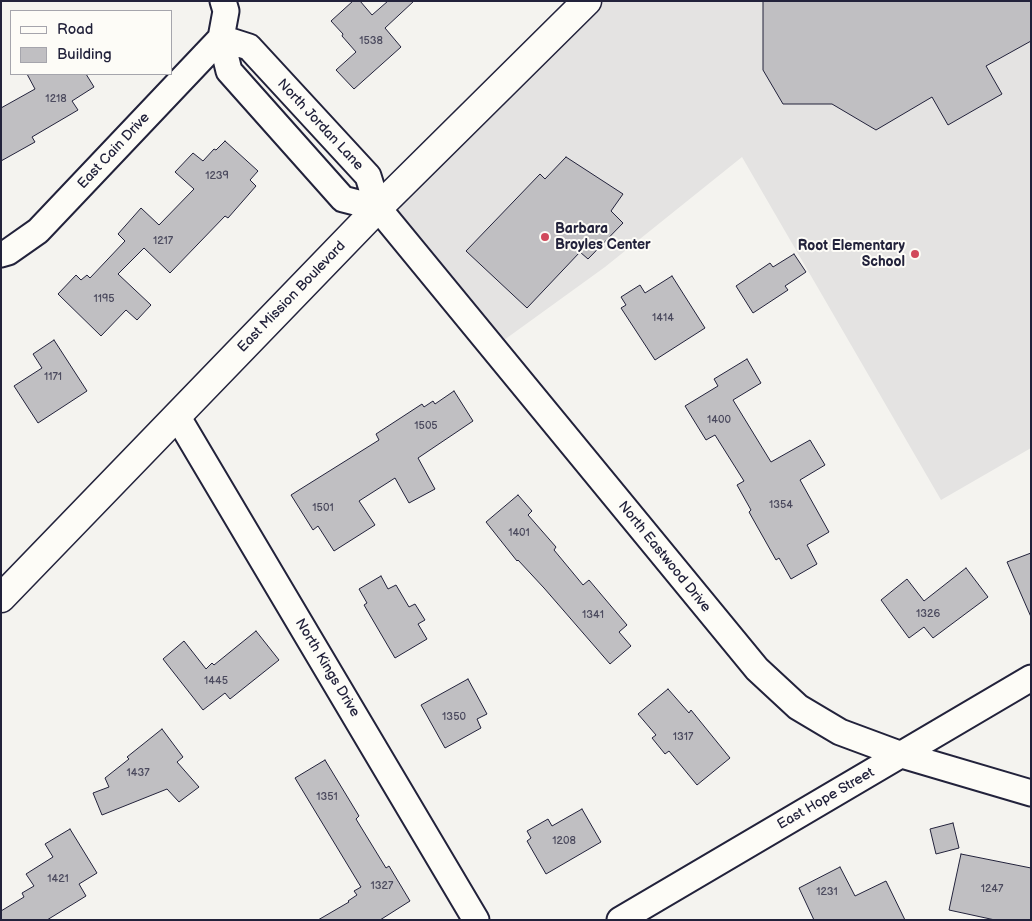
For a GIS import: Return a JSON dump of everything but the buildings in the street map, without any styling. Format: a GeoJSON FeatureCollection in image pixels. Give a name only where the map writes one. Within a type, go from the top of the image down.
{"type":"FeatureCollection","features":[{"type":"Feature","properties":{"kind":"main road","name":"East Mission Boulevard"},"geometry":{"type":"LineString","coordinates":[[1,598],[378,208],[587,1]]}},
{"type":"Feature","properties":{"kind":"street"},"geometry":{"type":"LineString","coordinates":[[224,1],[226,11],[221,38],[229,71],[343,200],[378,208]]}},
{"type":"Feature","properties":{"kind":"street","name":"North Jordan Lane"},"geometry":{"type":"LineString","coordinates":[[221,38],[248,47],[368,176],[378,208]]}},
{"type":"Feature","properties":{"kind":"street","name":"East Cain Drive"},"geometry":{"type":"LineString","coordinates":[[1,254],[8,252],[38,231],[221,38]]}},
{"type":"Feature","properties":{"kind":"street","name":"North Eastwood Drive"},"geometry":{"type":"LineString","coordinates":[[378,208],[756,669],[798,707],[840,732],[902,755],[1031,793]]}},
{"type":"Feature","properties":{"kind":"street","name":"North Kings Drive"},"geometry":{"type":"LineString","coordinates":[[177,416],[476,920]]}},
{"type":"Feature","properties":{"kind":"street","name":"East Hope Street"},"geometry":{"type":"LineString","coordinates":[[620,920],[1031,678]]}},
{"type":"Feature","properties":{"kind":"shaded area","name":"Root Elementary School"},"geometry":{"type":"Polygon","coordinates":[[[587,1],[1031,1],[1031,448],[941,500],[742,157],[605,267],[493,348],[378,208],[587,1]]]}},
{"type":"Feature","properties":{"kind":"place","name":"Barbara Broyles Center"},"geometry":{"type":"Point","coordinates":[545,237]}},
{"type":"Feature","properties":{"kind":"place","name":"Root Elementary School"},"geometry":{"type":"Point","coordinates":[915,254]}}]}
